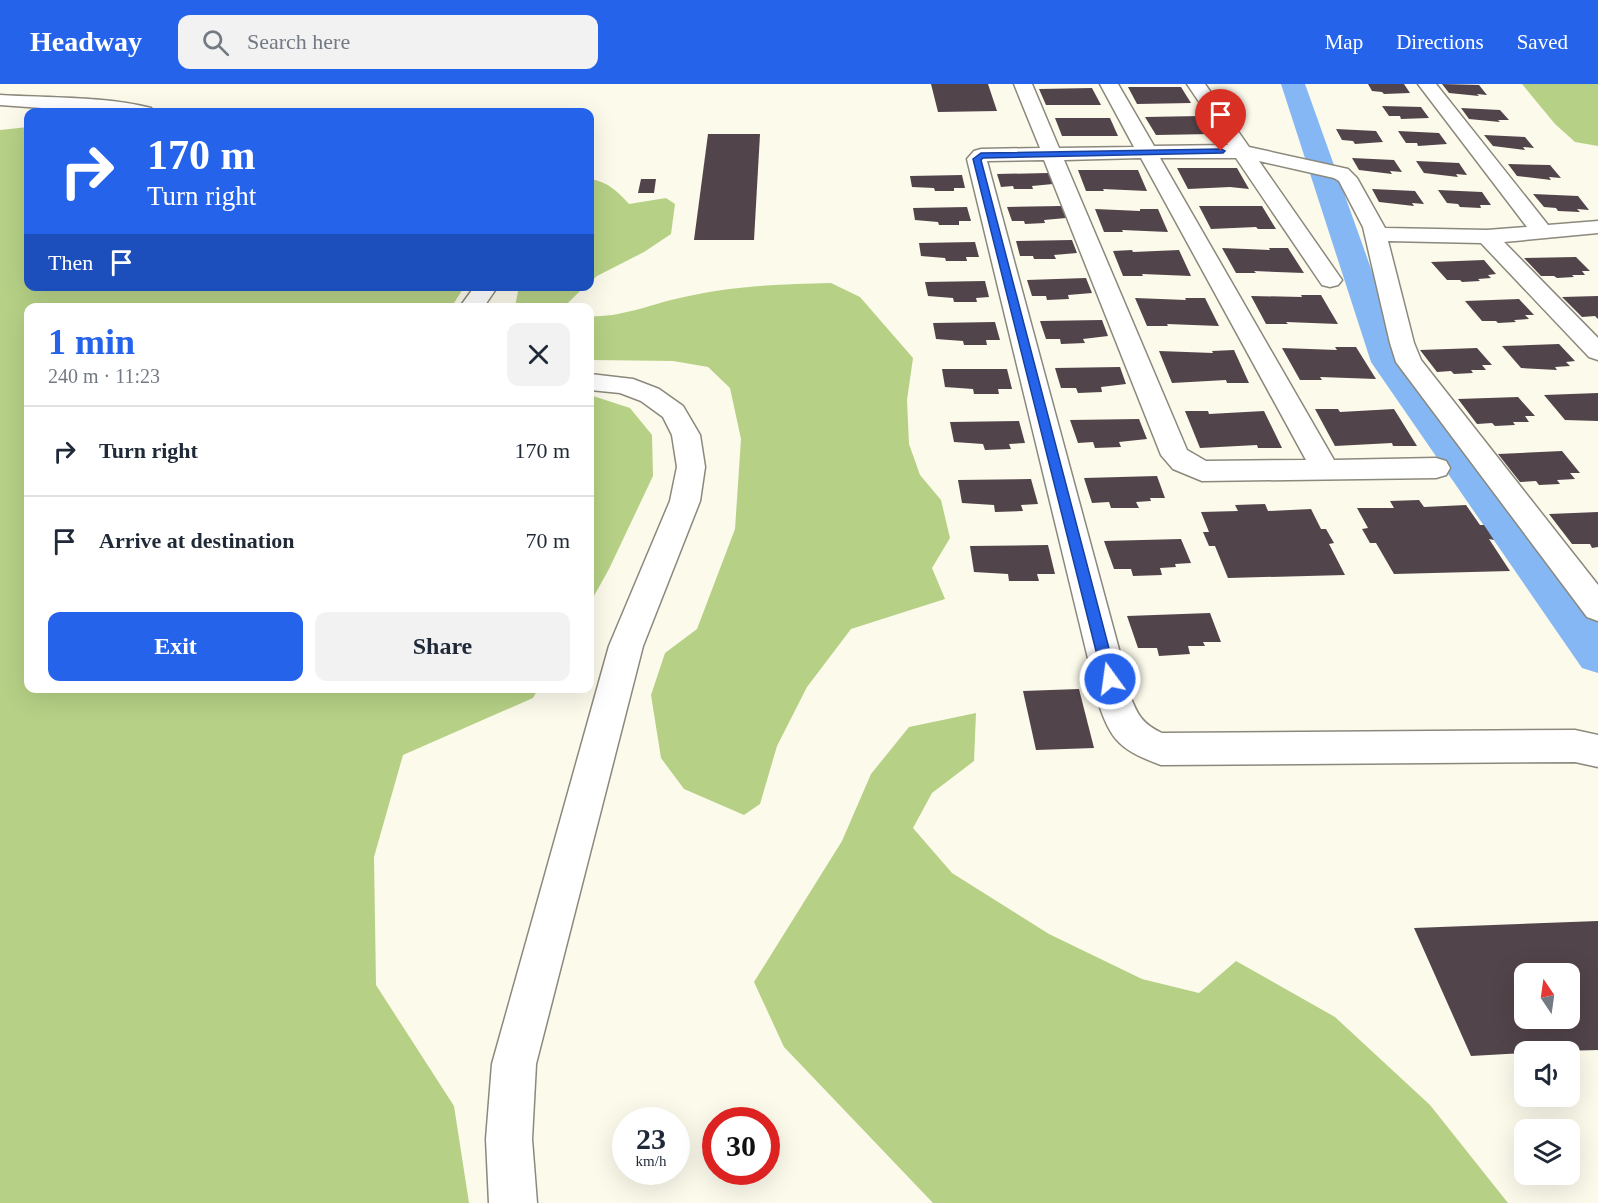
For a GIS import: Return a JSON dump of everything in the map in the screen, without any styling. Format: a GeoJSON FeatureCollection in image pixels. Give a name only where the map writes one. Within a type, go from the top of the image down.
{"type":"FeatureCollection","features":[{"type":"Feature","properties":{"kind":"street"},"geometry":{"type":"LineString","coordinates":[[1023,84],[1054,154],[1175,455],[1183,462],[1202,471],[1436,468]]}},
{"type":"Feature","properties":{"kind":"street"},"geometry":{"type":"LineString","coordinates":[[1109,84],[1325,469]]}},
{"type":"Feature","properties":{"kind":"street"},"geometry":{"type":"LineString","coordinates":[[1196,84],[1330,280]]}},
{"type":"Feature","properties":{"kind":"street"},"geometry":{"type":"LineString","coordinates":[[1427,84],[1542,232]]}},
{"type":"Feature","properties":{"kind":"street"},"geometry":{"type":"LineString","coordinates":[[0,100],[112,108]]}},
{"type":"Feature","properties":{"kind":"street"},"geometry":{"type":"LineString","coordinates":[[1598,608],[1409,362],[1402,343],[1374,227],[1347,178],[1334,170],[1243,152],[981,155],[977,159],[1111,686],[1124,726],[1136,739],[1161,749],[1575,746],[1598,751]]}},
{"type":"Feature","properties":{"kind":"street"},"geometry":{"type":"LineString","coordinates":[[1376,234],[1487,237],[1598,227]]}},
{"type":"Feature","properties":{"kind":"street"},"geometry":{"type":"LineString","coordinates":[[1487,237],[1598,352]]}},
{"type":"Feature","properties":{"kind":"street"},"geometry":{"type":"LineString","coordinates":[[513,1203],[509,1139],[514,1064],[626,646],[685,501],[691,467],[686,435],[674,412],[650,394],[624,385],[594,382]]}},
{"type":"Feature","properties":{"kind":"green space"},"geometry":{"type":"Polygon","coordinates":[[[1522,84],[1598,84],[1598,146],[1575,142],[1555,124],[1522,84]]]}},
{"type":"Feature","properties":{"kind":"green space"},"geometry":{"type":"Polygon","coordinates":[[[24,127],[24,291],[462,291],[454,303],[24,303],[24,693],[536,693],[533,698],[403,755],[374,857],[376,985],[454,1106],[469,1203],[0,1203],[0,130],[24,127]]]}},
{"type":"Feature","properties":{"kind":"green space"},"geometry":{"type":"Polygon","coordinates":[[[594,180],[611,187],[629,204],[666,198],[675,204],[671,234],[644,252],[594,279],[594,180]]]}},
{"type":"Feature","properties":{"kind":"green space"},"geometry":{"type":"Polygon","coordinates":[[[831,283],[860,297],[913,358],[907,400],[909,444],[920,475],[941,500],[950,538],[932,568],[945,599],[851,629],[807,687],[777,746],[760,804],[744,815],[684,789],[661,758],[651,695],[665,653],[697,629],[735,529],[741,439],[730,388],[708,367],[673,361],[594,360],[594,316],[614,315],[702,293],[776,285],[831,283]]]}},
{"type":"Feature","properties":{"kind":"green space"},"geometry":{"type":"Polygon","coordinates":[[[518,291],[580,291],[568,303],[516,303],[518,291]]]}},
{"type":"Feature","properties":{"kind":"green space"},"geometry":{"type":"Polygon","coordinates":[[[594,396],[630,408],[652,435],[653,476],[594,596],[594,396]]]}},
{"type":"Feature","properties":{"kind":"green space"},"geometry":{"type":"Polygon","coordinates":[[[976,713],[974,761],[932,793],[913,828],[952,873],[1049,934],[1142,979],[1199,993],[1236,961],[1335,1017],[1430,1105],[1508,1203],[933,1203],[784,1047],[754,982],[842,841],[871,774],[909,727],[976,713]]]}},
{"type":"Feature","properties":{"kind":"building"},"geometry":{"type":"Polygon","coordinates":[[[931,84],[988,84],[997,111],[938,112],[931,84]]]}},
{"type":"Feature","properties":{"kind":"building"},"geometry":{"type":"Polygon","coordinates":[[[1368,84],[1404,84],[1410,93],[1384,94],[1372,91],[1368,84]]]}},
{"type":"Feature","properties":{"kind":"building"},"geometry":{"type":"Polygon","coordinates":[[[1442,84],[1479,85],[1487,95],[1449,93],[1442,84]]]}},
{"type":"Feature","properties":{"kind":"building"},"geometry":{"type":"Polygon","coordinates":[[[1128,87],[1181,87],[1191,103],[1137,104],[1128,87]]]}},
{"type":"Feature","properties":{"kind":"building"},"geometry":{"type":"Polygon","coordinates":[[[1092,88],[1101,105],[1046,105],[1039,89],[1092,88]]]}},
{"type":"Feature","properties":{"kind":"building"},"geometry":{"type":"Polygon","coordinates":[[[1382,106],[1421,107],[1429,118],[1401,119],[1400,116],[1389,116],[1382,106]]]}},
{"type":"Feature","properties":{"kind":"building"},"geometry":{"type":"Polygon","coordinates":[[[1461,108],[1500,110],[1509,120],[1498,120],[1500,122],[1469,119],[1461,108]]]}},
{"type":"Feature","properties":{"kind":"building"},"geometry":{"type":"Polygon","coordinates":[[[1201,116],[1212,134],[1156,135],[1145,117],[1201,116]]]}},
{"type":"Feature","properties":{"kind":"building"},"geometry":{"type":"Polygon","coordinates":[[[1055,118],[1110,118],[1118,136],[1062,136],[1055,118]]]}},
{"type":"Feature","properties":{"kind":"building"},"geometry":{"type":"Polygon","coordinates":[[[1336,129],[1376,131],[1383,142],[1355,144],[1353,141],[1342,140],[1336,129]]]}},
{"type":"Feature","properties":{"kind":"building"},"geometry":{"type":"Polygon","coordinates":[[[1398,131],[1439,133],[1447,144],[1418,146],[1417,143],[1406,143],[1398,131]]]}},
{"type":"Feature","properties":{"kind":"building"},"geometry":{"type":"Polygon","coordinates":[[[708,134],[760,134],[754,240],[694,240],[708,134]]]}},
{"type":"Feature","properties":{"kind":"building"},"geometry":{"type":"Polygon","coordinates":[[[1484,135],[1525,137],[1534,148],[1523,147],[1525,150],[1493,146],[1484,135]]]}},
{"type":"Feature","properties":{"kind":"building"},"geometry":{"type":"Polygon","coordinates":[[[1352,158],[1394,160],[1402,172],[1390,171],[1392,174],[1359,170],[1352,158]]]}},
{"type":"Feature","properties":{"kind":"building"},"geometry":{"type":"Polygon","coordinates":[[[1416,161],[1459,163],[1467,175],[1456,174],[1458,177],[1424,173],[1416,161]]]}},
{"type":"Feature","properties":{"kind":"building"},"geometry":{"type":"Polygon","coordinates":[[[1508,164],[1550,165],[1561,178],[1549,177],[1551,180],[1517,176],[1508,164]]]}},
{"type":"Feature","properties":{"kind":"building"},"geometry":{"type":"Polygon","coordinates":[[[1177,168],[1237,168],[1249,189],[1230,187],[1188,189],[1177,168]]]}},
{"type":"Feature","properties":{"kind":"building"},"geometry":{"type":"Polygon","coordinates":[[[1078,170],[1138,170],[1147,191],[1103,189],[1104,191],[1086,191],[1078,170]]]}},
{"type":"Feature","properties":{"kind":"building"},"geometry":{"type":"Polygon","coordinates":[[[1048,173],[1053,184],[1032,186],[1033,189],[1001,187],[997,174],[1048,173]]]}},
{"type":"Feature","properties":{"kind":"building"},"geometry":{"type":"Polygon","coordinates":[[[962,175],[965,188],[954,188],[954,191],[935,191],[934,188],[912,187],[910,176],[962,175]]]}},
{"type":"Feature","properties":{"kind":"building"},"geometry":{"type":"Polygon","coordinates":[[[641,179],[656,179],[654,193],[638,193],[641,179]]]}},
{"type":"Feature","properties":{"kind":"building"},"geometry":{"type":"Polygon","coordinates":[[[1372,189],[1415,191],[1424,204],[1412,203],[1414,206],[1379,202],[1372,189]]]}},
{"type":"Feature","properties":{"kind":"building"},"geometry":{"type":"Polygon","coordinates":[[[1438,190],[1482,192],[1491,205],[1480,205],[1481,208],[1460,207],[1458,204],[1447,203],[1438,190]]]}},
{"type":"Feature","properties":{"kind":"building"},"geometry":{"type":"Polygon","coordinates":[[[1533,194],[1578,196],[1589,210],[1558,211],[1556,208],[1544,207],[1533,194]]]}},
{"type":"Feature","properties":{"kind":"building"},"geometry":{"type":"Polygon","coordinates":[[[1061,206],[1066,218],[1044,220],[1045,223],[1025,224],[1024,221],[1012,221],[1007,207],[1061,206]]]}},
{"type":"Feature","properties":{"kind":"building"},"geometry":{"type":"Polygon","coordinates":[[[1199,206],[1262,206],[1276,229],[1256,227],[1211,229],[1199,206]]]}},
{"type":"Feature","properties":{"kind":"building"},"geometry":{"type":"Polygon","coordinates":[[[967,207],[971,221],[959,221],[959,225],[939,225],[938,222],[915,220],[913,208],[967,207]]]}},
{"type":"Feature","properties":{"kind":"building"},"geometry":{"type":"Polygon","coordinates":[[[1095,209],[1140,211],[1140,209],[1158,209],[1168,232],[1122,230],[1123,232],[1104,232],[1095,209]]]}},
{"type":"Feature","properties":{"kind":"building"},"geometry":{"type":"Polygon","coordinates":[[[1072,240],[1077,253],[1054,255],[1056,259],[1034,259],[1033,256],[1020,256],[1016,241],[1072,240]]]}},
{"type":"Feature","properties":{"kind":"building"},"geometry":{"type":"Polygon","coordinates":[[[975,242],[979,257],[966,257],[967,261],[946,261],[945,258],[921,256],[919,243],[975,242]]]}},
{"type":"Feature","properties":{"kind":"building"},"geometry":{"type":"Polygon","coordinates":[[[1222,248],[1270,250],[1269,248],[1288,248],[1304,273],[1254,271],[1256,273],[1236,273],[1222,248]]]}},
{"type":"Feature","properties":{"kind":"building"},"geometry":{"type":"Polygon","coordinates":[[[1132,250],[1133,252],[1179,250],[1191,276],[1142,274],[1143,276],[1123,276],[1113,251],[1132,250]]]}},
{"type":"Feature","properties":{"kind":"building"},"geometry":{"type":"Polygon","coordinates":[[[1576,257],[1590,271],[1582,271],[1585,275],[1557,278],[1541,276],[1524,258],[1576,257]]]}},
{"type":"Feature","properties":{"kind":"building"},"geometry":{"type":"Polygon","coordinates":[[[1484,260],[1496,274],[1488,275],[1491,278],[1478,279],[1480,281],[1462,282],[1447,280],[1431,262],[1484,260]]]}},
{"type":"Feature","properties":{"kind":"building"},"geometry":{"type":"Polygon","coordinates":[[[1086,278],[1092,293],[1068,295],[1069,299],[1047,300],[1046,296],[1032,296],[1027,280],[1086,278]]]}},
{"type":"Feature","properties":{"kind":"building"},"geometry":{"type":"Polygon","coordinates":[[[985,281],[989,297],[976,298],[977,302],[954,302],[953,298],[928,296],[925,282],[985,281]]]}},
{"type":"Feature","properties":{"kind":"building"},"geometry":{"type":"Polygon","coordinates":[[[1301,295],[1321,295],[1338,324],[1286,322],[1288,324],[1266,324],[1251,296],[1302,297],[1301,295]]]}},
{"type":"Feature","properties":{"kind":"building"},"geometry":{"type":"Polygon","coordinates":[[[1598,296],[1598,319],[1595,316],[1582,317],[1562,297],[1598,296]]]}},
{"type":"Feature","properties":{"kind":"building"},"geometry":{"type":"Polygon","coordinates":[[[1135,298],[1186,300],[1185,298],[1205,298],[1219,326],[1167,324],[1168,326],[1147,326],[1135,298]]]}},
{"type":"Feature","properties":{"kind":"building"},"geometry":{"type":"Polygon","coordinates":[[[1519,299],[1534,315],[1525,315],[1529,319],[1514,320],[1516,322],[1498,323],[1482,321],[1465,301],[1519,299]]]}},
{"type":"Feature","properties":{"kind":"building"},"geometry":{"type":"Polygon","coordinates":[[[1102,320],[1108,336],[1083,339],[1085,343],[1061,344],[1060,339],[1046,339],[1040,321],[1102,320]]]}},
{"type":"Feature","properties":{"kind":"building"},"geometry":{"type":"Polygon","coordinates":[[[995,322],[1000,340],[986,340],[987,345],[964,345],[963,341],[936,339],[933,323],[995,322]]]}},
{"type":"Feature","properties":{"kind":"building"},"geometry":{"type":"Polygon","coordinates":[[[1559,344],[1575,361],[1566,362],[1570,366],[1555,367],[1557,370],[1521,368],[1502,346],[1559,344]]]}},
{"type":"Feature","properties":{"kind":"building"},"geometry":{"type":"Polygon","coordinates":[[[1335,347],[1356,347],[1376,379],[1320,377],[1322,380],[1300,380],[1282,348],[1337,350],[1335,347]]]}},
{"type":"Feature","properties":{"kind":"building"},"geometry":{"type":"Polygon","coordinates":[[[1477,348],[1492,365],[1482,365],[1486,370],[1471,370],[1473,373],[1454,374],[1451,371],[1437,372],[1420,350],[1477,348]]]}},
{"type":"Feature","properties":{"kind":"building"},"geometry":{"type":"Polygon","coordinates":[[[1234,350],[1249,383],[1227,383],[1226,380],[1172,383],[1159,351],[1213,353],[1212,351],[1234,350]]]}},
{"type":"Feature","properties":{"kind":"building"},"geometry":{"type":"Polygon","coordinates":[[[1120,367],[1126,384],[1101,387],[1102,392],[1078,393],[1076,388],[1061,388],[1055,368],[1120,367]]]}},
{"type":"Feature","properties":{"kind":"building"},"geometry":{"type":"Polygon","coordinates":[[[942,369],[1007,369],[1012,389],[998,389],[999,394],[974,394],[973,389],[945,387],[942,369]]]}},
{"type":"Feature","properties":{"kind":"building"},"geometry":{"type":"Polygon","coordinates":[[[1598,393],[1598,421],[1565,420],[1544,395],[1598,393]]]}},
{"type":"Feature","properties":{"kind":"building"},"geometry":{"type":"Polygon","coordinates":[[[1518,397],[1535,416],[1525,416],[1529,422],[1513,422],[1515,425],[1495,426],[1492,423],[1477,424],[1458,399],[1518,397]]]}},
{"type":"Feature","properties":{"kind":"building"},"geometry":{"type":"Polygon","coordinates":[[[1315,409],[1338,409],[1340,412],[1394,409],[1417,446],[1393,446],[1392,443],[1335,446],[1315,409]]]}},
{"type":"Feature","properties":{"kind":"building"},"geometry":{"type":"Polygon","coordinates":[[[1185,411],[1208,411],[1209,414],[1264,411],[1282,448],[1258,448],[1257,445],[1200,448],[1185,411]]]}},
{"type":"Feature","properties":{"kind":"building"},"geometry":{"type":"Polygon","coordinates":[[[1139,419],[1147,439],[1119,442],[1121,447],[1095,448],[1093,442],[1078,443],[1070,420],[1139,419]]]}},
{"type":"Feature","properties":{"kind":"building"},"geometry":{"type":"Polygon","coordinates":[[[1019,421],[1025,443],[1009,444],[1011,449],[985,450],[983,444],[954,442],[950,422],[1019,421]]]}},
{"type":"Feature","properties":{"kind":"building"},"geometry":{"type":"Polygon","coordinates":[[[1562,451],[1580,473],[1570,473],[1575,479],[1557,480],[1560,484],[1539,485],[1536,481],[1520,482],[1498,454],[1562,451]]]}},
{"type":"Feature","properties":{"kind":"building"},"geometry":{"type":"Polygon","coordinates":[[[1157,476],[1165,498],[1150,498],[1151,501],[1136,502],[1139,508],[1111,508],[1109,502],[1092,503],[1084,478],[1157,476]]]}},
{"type":"Feature","properties":{"kind":"building"},"geometry":{"type":"Polygon","coordinates":[[[1031,479],[1038,504],[1021,505],[1023,511],[995,512],[994,505],[962,503],[958,480],[1031,479]]]}},
{"type":"Feature","properties":{"kind":"building"},"geometry":{"type":"Polygon","coordinates":[[[1419,500],[1424,507],[1466,505],[1494,540],[1489,539],[1510,571],[1394,574],[1376,543],[1370,543],[1362,529],[1368,528],[1357,508],[1394,508],[1390,501],[1419,500]]]}},
{"type":"Feature","properties":{"kind":"building"},"geometry":{"type":"Polygon","coordinates":[[[1265,504],[1268,511],[1311,509],[1321,529],[1326,529],[1334,543],[1329,544],[1345,575],[1228,578],[1215,546],[1209,546],[1203,532],[1209,532],[1201,512],[1238,511],[1235,505],[1265,504]]]}},
{"type":"Feature","properties":{"kind":"building"},"geometry":{"type":"Polygon","coordinates":[[[1598,512],[1598,547],[1592,548],[1590,544],[1572,544],[1549,514],[1598,512]]]}},
{"type":"Feature","properties":{"kind":"building"},"geometry":{"type":"Polygon","coordinates":[[[1181,539],[1191,563],[1160,568],[1162,575],[1133,576],[1131,569],[1114,569],[1104,541],[1181,539]]]}},
{"type":"Feature","properties":{"kind":"building"},"geometry":{"type":"Polygon","coordinates":[[[1048,545],[1055,574],[1037,574],[1039,581],[1009,581],[1008,574],[974,572],[970,546],[1048,545]]]}},
{"type":"Feature","properties":{"kind":"building"},"geometry":{"type":"Polygon","coordinates":[[[1210,613],[1221,642],[1203,642],[1205,646],[1188,646],[1190,654],[1159,656],[1157,648],[1138,648],[1127,616],[1210,613]]]}},
{"type":"Feature","properties":{"kind":"building"},"geometry":{"type":"Polygon","coordinates":[[[1079,689],[1094,748],[1036,750],[1023,691],[1079,689]]]}},
{"type":"Feature","properties":{"kind":"building"},"geometry":{"type":"Polygon","coordinates":[[[1598,921],[1598,1050],[1580,1050],[1580,1041],[1514,1041],[1514,1054],[1471,1056],[1414,928],[1598,921]]]}},
{"type":"Feature","properties":{"kind":"waterway"},"geometry":{"type":"LineString","coordinates":[[1293,84],[1388,362],[1598,655]]}},
{"type":"Feature","properties":{"kind":"route"},"geometry":{"type":"LineString","coordinates":[[1110,679],[977,159],[981,155],[1221,151]]}}]}
